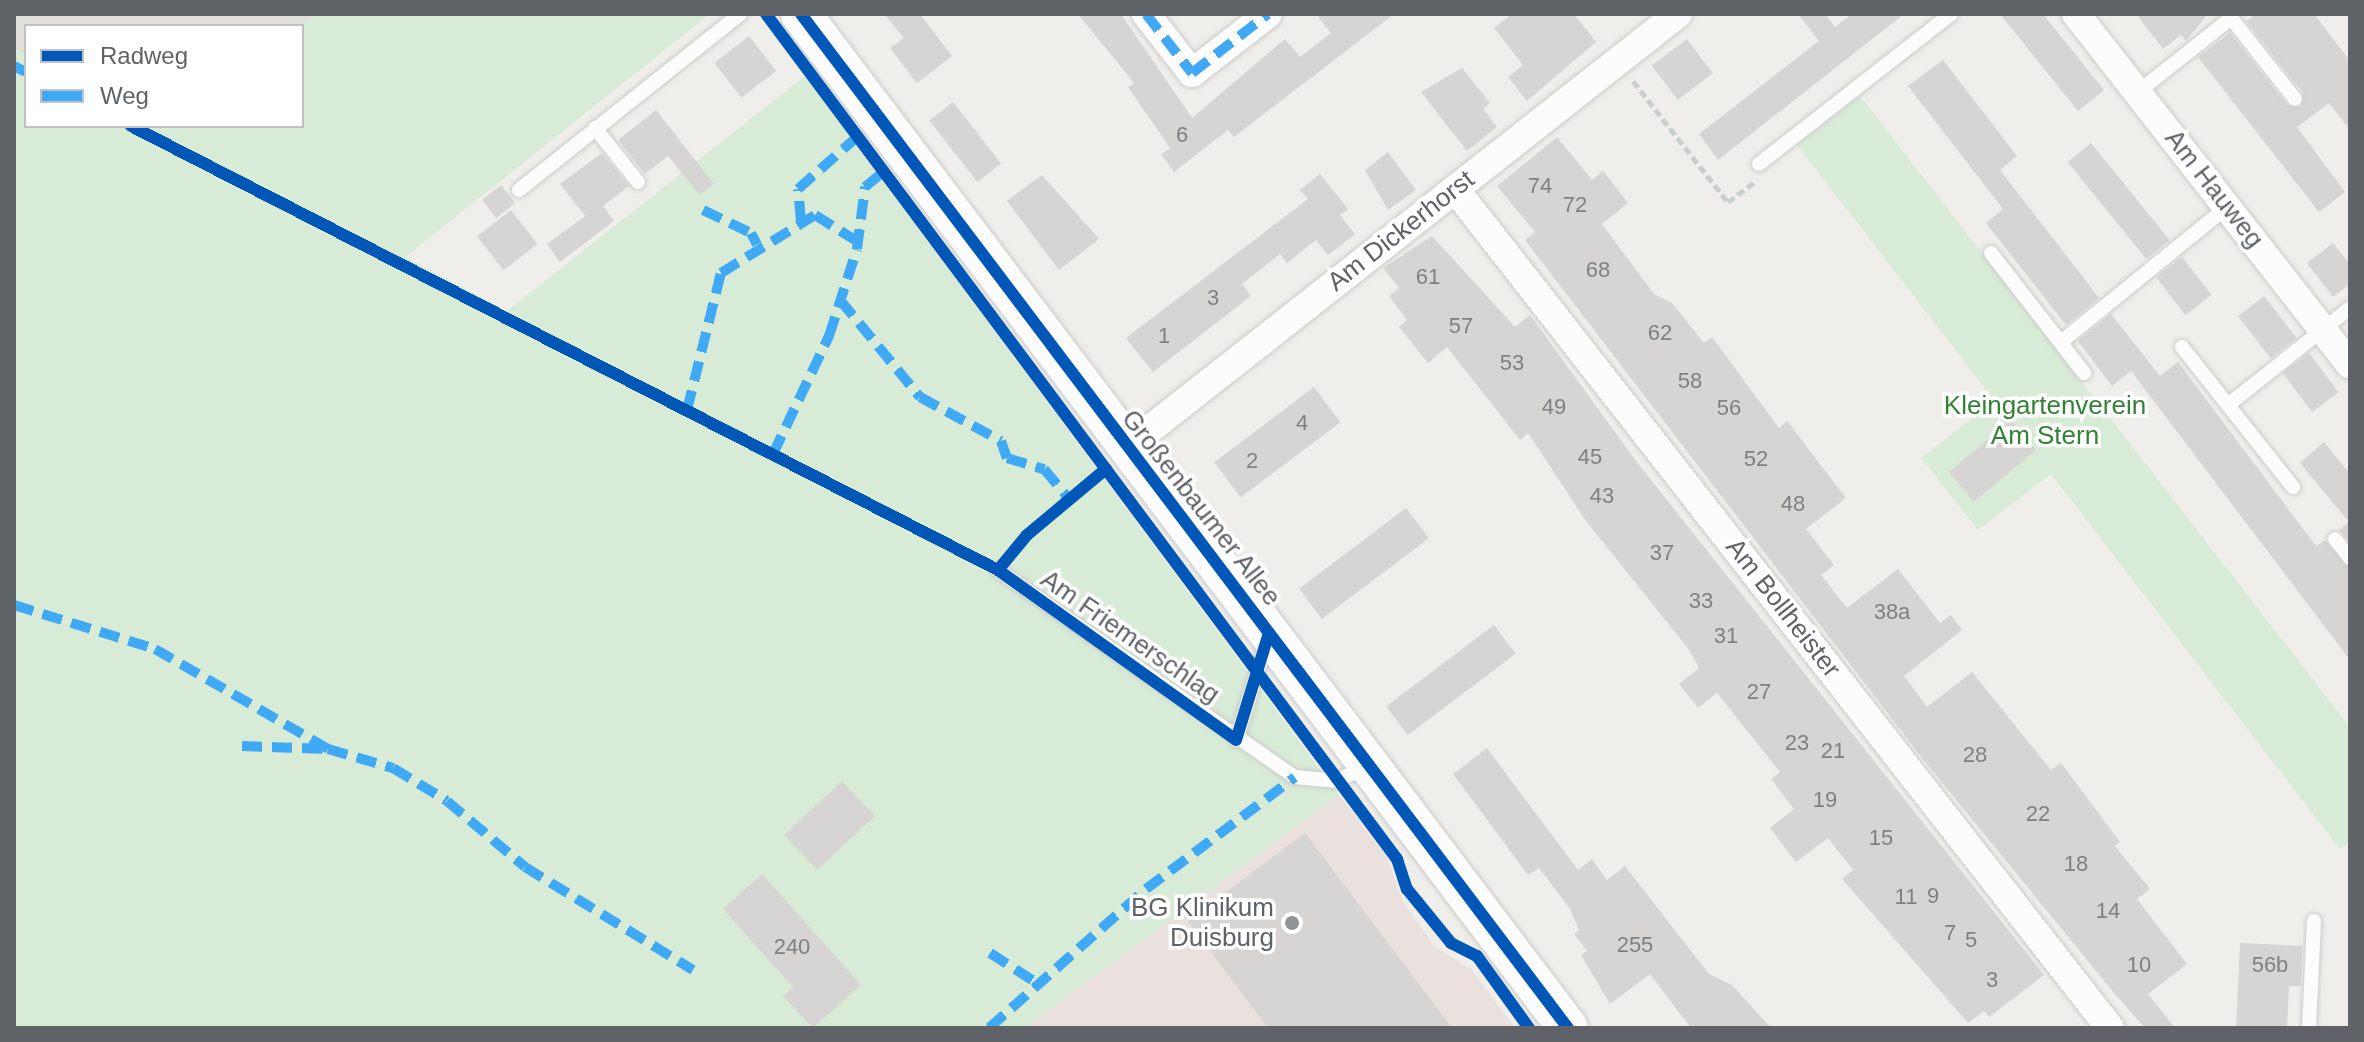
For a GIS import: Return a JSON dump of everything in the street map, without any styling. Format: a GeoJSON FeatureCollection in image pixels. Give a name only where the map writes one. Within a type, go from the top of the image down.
{"type":"FeatureCollection","features":[{"type":"Feature","properties":{"kind":"main road","name":"Großenbaumer Allee"},"geometry":{"type":"LineString","coordinates":[[801,14],[1126,448],[1568,1028]]}},
{"type":"Feature","properties":{"kind":"street"},"geometry":{"type":"LineString","coordinates":[[1146,14],[1192,73],[1268,14]]}},
{"type":"Feature","properties":{"kind":"street","name":"Am Hauweg"},"geometry":{"type":"LineString","coordinates":[[2076,14],[2350,365]]}},
{"type":"Feature","properties":{"kind":"street","name":"Am Dickerhorst"},"geometry":{"type":"LineString","coordinates":[[1126,448],[1618,61],[1668,17]]}},
{"type":"Feature","properties":{"kind":"street","name":"Am Bollheister"},"geometry":{"type":"LineString","coordinates":[[1455,189],[2110,1028]]}},
{"type":"Feature","properties":{"kind":"lane"},"geometry":{"type":"LineString","coordinates":[[519,190],[740,14]]}},
{"type":"Feature","properties":{"kind":"lane"},"geometry":{"type":"LineString","coordinates":[[1762,169],[1951,14]]}},
{"type":"Feature","properties":{"kind":"lane"},"geometry":{"type":"LineString","coordinates":[[2138,92],[2231,18],[2295,99]]}},
{"type":"Feature","properties":{"kind":"lane"},"geometry":{"type":"LineString","coordinates":[[595,128],[638,182]]}},
{"type":"Feature","properties":{"kind":"lane"},"geometry":{"type":"LineString","coordinates":[[2061,342],[2227,207]]}},
{"type":"Feature","properties":{"kind":"lane"},"geometry":{"type":"LineString","coordinates":[[1991,253],[2084,373]]}},
{"type":"Feature","properties":{"kind":"lane"},"geometry":{"type":"LineString","coordinates":[[2228,405],[2350,308]]}},
{"type":"Feature","properties":{"kind":"lane"},"geometry":{"type":"LineString","coordinates":[[2182,347],[2293,487]]}},
{"type":"Feature","properties":{"kind":"lane"},"geometry":{"type":"LineString","coordinates":[[2335,539],[2350,558]]}},
{"type":"Feature","properties":{"kind":"lane","name":"Am Friemerschlag"},"geometry":{"type":"LineString","coordinates":[[998,570],[1236,740],[1295,777],[1337,781],[1370,765]]}},
{"type":"Feature","properties":{"kind":"lane"},"geometry":{"type":"LineString","coordinates":[[1236,740],[1269,633]]}},
{"type":"Feature","properties":{"kind":"lane"},"geometry":{"type":"LineString","coordinates":[[2309,1028],[2314,921]]}},
{"type":"Feature","properties":{"kind":"path"},"geometry":{"type":"LineString","coordinates":[[1618,61],[1728,202],[1762,169]]}},
{"type":"Feature","properties":{"kind":"shaded area"},"geometry":{"type":"Polygon","coordinates":[[[14,14],[317,14],[303,24],[24,24],[24,54],[14,48],[14,14]]]}},
{"type":"Feature","properties":{"kind":"shaded area","name":"BG Klinikum Duisburg"},"geometry":{"type":"Polygon","coordinates":[[[1339,795],[1387,857],[1402,900],[1435,947],[1472,970],[1515,1028],[1025,1028],[1339,795]]]}},
{"type":"Feature","properties":{"kind":"green space"},"geometry":{"type":"Polygon","coordinates":[[[317,14],[710,14],[405,257],[507,311],[805,76],[1339,795],[1025,1028],[14,1028],[14,48],[24,54],[24,128],[304,128],[303,24],[317,14]]]}},
{"type":"Feature","properties":{"kind":"green space","name":"Kleingartenverein Am Stern"},"geometry":{"type":"Polygon","coordinates":[[[1860,96],[2350,727],[2350,841],[2340,849],[2051,474],[1978,530],[1921,458],[1995,401],[1797,145],[1860,96]]]}},
{"type":"Feature","properties":{"kind":"building"},"geometry":{"type":"Polygon","coordinates":[[[884,14],[920,14],[952,56],[917,83],[890,48],[904,38],[884,14]]]}},
{"type":"Feature","properties":{"kind":"building"},"geometry":{"type":"Polygon","coordinates":[[[1078,14],[1121,14],[1192,118],[1285,39],[1300,57],[1331,33],[1316,14],[1394,14],[1234,137],[1228,130],[1174,172],[1161,154],[1170,148],[1128,87],[1134,83],[1078,14]]]}},
{"type":"Feature","properties":{"kind":"building"},"geometry":{"type":"Polygon","coordinates":[[[1512,14],[1574,14],[1596,42],[1527,101],[1508,77],[1523,65],[1494,28],[1512,14]]]}},
{"type":"Feature","properties":{"kind":"building"},"geometry":{"type":"Polygon","coordinates":[[[1798,14],[1825,14],[1835,27],[1852,14],[1904,14],[1718,160],[1699,134],[1819,41],[1798,14]]]}},
{"type":"Feature","properties":{"kind":"building"},"geometry":{"type":"Polygon","coordinates":[[[2000,14],[2043,14],[2104,90],[2078,111],[2000,14]]]}},
{"type":"Feature","properties":{"kind":"building"},"geometry":{"type":"Polygon","coordinates":[[[2136,14],[2208,14],[2186,41],[2181,35],[2163,49],[2136,14]]]}},
{"type":"Feature","properties":{"kind":"building"},"geometry":{"type":"Polygon","coordinates":[[[2256,14],[2314,14],[2350,61],[2350,130],[2329,103],[2297,127],[2345,192],[2319,212],[2198,57],[2230,33],[2287,105],[2301,107],[2303,93],[2246,21],[2256,14]]]}},
{"type":"Feature","properties":{"kind":"building"},"geometry":{"type":"Polygon","coordinates":[[[749,36],[776,71],[741,98],[714,63],[749,36]]]}},
{"type":"Feature","properties":{"kind":"building"},"geometry":{"type":"Polygon","coordinates":[[[1687,39],[1713,73],[1678,100],[1652,65],[1687,39]]]}},
{"type":"Feature","properties":{"kind":"building"},"geometry":{"type":"Polygon","coordinates":[[[1943,60],[2017,156],[2000,170],[2099,298],[2066,325],[1986,223],[2003,209],[1908,86],[1943,60]]]}},
{"type":"Feature","properties":{"kind":"building"},"geometry":{"type":"Polygon","coordinates":[[[1462,68],[1490,103],[1483,109],[1497,127],[1467,151],[1421,92],[1462,68]]]}},
{"type":"Feature","properties":{"kind":"building"},"geometry":{"type":"Polygon","coordinates":[[[953,102],[1001,163],[977,182],[929,120],[953,102]]]}},
{"type":"Feature","properties":{"kind":"building"},"geometry":{"type":"Polygon","coordinates":[[[656,110],[714,184],[700,195],[668,156],[645,174],[618,140],[656,110]]]}},
{"type":"Feature","properties":{"kind":"building"},"geometry":{"type":"Polygon","coordinates":[[[1557,137],[1592,180],[1603,171],[1628,203],[1602,224],[1654,294],[1672,303],[1704,343],[1712,337],[1779,428],[1787,421],[1846,498],[1806,529],[1834,565],[1821,575],[1847,608],[1898,569],[1940,623],[1951,615],[1962,630],[1904,676],[1927,707],[1972,672],[2051,770],[2061,763],[2120,842],[2115,846],[2150,889],[2137,899],[2187,964],[2148,994],[2175,1028],[2145,1028],[2114,993],[1922,758],[1525,240],[1535,232],[1497,186],[1557,137]]]}},
{"type":"Feature","properties":{"kind":"building"},"geometry":{"type":"Polygon","coordinates":[[[2091,143],[2170,240],[2146,259],[2068,162],[2091,143]]]}},
{"type":"Feature","properties":{"kind":"building"},"geometry":{"type":"Polygon","coordinates":[[[1388,152],[1416,190],[1388,210],[1365,170],[1388,152]]]}},
{"type":"Feature","properties":{"kind":"building"},"geometry":{"type":"Polygon","coordinates":[[[602,153],[629,186],[603,206],[614,221],[560,262],[547,244],[585,216],[560,184],[602,153]]]}},
{"type":"Feature","properties":{"kind":"building"},"geometry":{"type":"Polygon","coordinates":[[[1320,174],[1348,209],[1340,215],[1355,234],[1328,255],[1316,240],[1287,263],[1280,254],[1242,284],[1251,296],[1153,372],[1126,338],[1308,199],[1300,190],[1320,174]]]}},
{"type":"Feature","properties":{"kind":"building"},"geometry":{"type":"Polygon","coordinates":[[[1042,175],[1099,239],[1059,270],[1007,201],[1042,175]]]}},
{"type":"Feature","properties":{"kind":"building"},"geometry":{"type":"Polygon","coordinates":[[[501,185],[515,203],[496,218],[482,200],[501,185]]]}},
{"type":"Feature","properties":{"kind":"building"},"geometry":{"type":"Polygon","coordinates":[[[511,210],[537,244],[504,270],[477,236],[511,210]]]}},
{"type":"Feature","properties":{"kind":"building"},"geometry":{"type":"Polygon","coordinates":[[[1432,236],[1515,327],[1530,315],[1636,461],[2044,975],[1989,1017],[1984,1011],[1968,1023],[1842,879],[1853,870],[1828,838],[1796,862],[1770,828],[1794,809],[1771,779],[1780,772],[1717,693],[1698,708],[1679,684],[1699,668],[1690,651],[1586,521],[1528,433],[1520,440],[1447,347],[1428,363],[1399,327],[1407,320],[1389,296],[1399,288],[1383,268],[1432,236]]]}},
{"type":"Feature","properties":{"kind":"building"},"geometry":{"type":"Polygon","coordinates":[[[2333,243],[2350,264],[2350,284],[2333,297],[2307,263],[2333,243]]]}},
{"type":"Feature","properties":{"kind":"building"},"geometry":{"type":"Polygon","coordinates":[[[2182,257],[2212,295],[2186,315],[2156,277],[2182,257]]]}},
{"type":"Feature","properties":{"kind":"building"},"geometry":{"type":"Polygon","coordinates":[[[2264,296],[2297,338],[2271,358],[2238,316],[2264,296]]]}},
{"type":"Feature","properties":{"kind":"building"},"geometry":{"type":"Polygon","coordinates":[[[2111,314],[2160,376],[2178,362],[2316,546],[2325,540],[2350,568],[2350,660],[2131,371],[2112,386],[2078,341],[2111,314]]]}},
{"type":"Feature","properties":{"kind":"building"},"geometry":{"type":"Polygon","coordinates":[[[2309,353],[2338,392],[2312,412],[2283,373],[2309,353]]]}},
{"type":"Feature","properties":{"kind":"building"},"geometry":{"type":"Polygon","coordinates":[[[1314,387],[1340,422],[1241,497],[1214,462],[1314,387]]]}},
{"type":"Feature","properties":{"kind":"building"},"geometry":{"type":"Polygon","coordinates":[[[2011,420],[2036,450],[1974,502],[1949,472],[2011,420]]]}},
{"type":"Feature","properties":{"kind":"building"},"geometry":{"type":"Polygon","coordinates":[[[2324,442],[2350,474],[2350,542],[2339,530],[2349,522],[2300,463],[2324,442]]]}},
{"type":"Feature","properties":{"kind":"building"},"geometry":{"type":"Polygon","coordinates":[[[1406,508],[1429,538],[1322,619],[1299,589],[1406,508]]]}},
{"type":"Feature","properties":{"kind":"building"},"geometry":{"type":"Polygon","coordinates":[[[1494,625],[1516,654],[1408,735],[1386,706],[1494,625]]]}},
{"type":"Feature","properties":{"kind":"building"},"geometry":{"type":"Polygon","coordinates":[[[1487,748],[1578,870],[1592,859],[1607,880],[1625,866],[1709,974],[1732,985],[1771,1028],[1691,1028],[1650,974],[1610,1004],[1581,955],[1587,951],[1574,934],[1579,930],[1570,909],[1539,868],[1528,875],[1453,774],[1487,748]]]}},
{"type":"Feature","properties":{"kind":"building"},"geometry":{"type":"Polygon","coordinates":[[[842,781],[875,816],[817,870],[784,835],[842,781]]]}},
{"type":"Feature","properties":{"kind":"building"},"geometry":{"type":"Polygon","coordinates":[[[1305,833],[1452,1028],[1268,1028],[1188,921],[1305,833]]]}},
{"type":"Feature","properties":{"kind":"building"},"geometry":{"type":"Polygon","coordinates":[[[762,874],[861,985],[813,1028],[783,996],[793,987],[723,909],[762,874]]]}},
{"type":"Feature","properties":{"kind":"building"},"geometry":{"type":"Polygon","coordinates":[[[2240,943],[2302,946],[2301,986],[2289,986],[2287,1028],[2236,1028],[2240,943]]]}},
{"type":"Feature","properties":{"kind":"marked path"},"geometry":{"type":"LineString","coordinates":[[1146,14],[1192,73],[1268,14]]}},
{"type":"Feature","properties":{"kind":"marked path"},"geometry":{"type":"LineString","coordinates":[[14,66],[24,71]]}},
{"type":"Feature","properties":{"kind":"marked path"},"geometry":{"type":"LineString","coordinates":[[801,221],[798,189],[857,137]]}},
{"type":"Feature","properties":{"kind":"marked path"},"geometry":{"type":"LineString","coordinates":[[773,454],[829,336],[857,249],[865,187],[883,172]]}},
{"type":"Feature","properties":{"kind":"marked path"},"geometry":{"type":"LineString","coordinates":[[703,210],[751,233],[757,245]]}},
{"type":"Feature","properties":{"kind":"marked path"},"geometry":{"type":"LineString","coordinates":[[687,410],[721,273],[815,215],[858,242]]}},
{"type":"Feature","properties":{"kind":"marked path"},"geometry":{"type":"LineString","coordinates":[[840,300],[920,397],[1001,441],[1007,458],[1044,469],[1069,499]]}},
{"type":"Feature","properties":{"kind":"marked path"},"geometry":{"type":"LineString","coordinates":[[14,605],[155,649],[328,749]]}},
{"type":"Feature","properties":{"kind":"marked path"},"geometry":{"type":"LineString","coordinates":[[242,746],[328,749],[393,768],[447,801],[525,867],[693,970]]}},
{"type":"Feature","properties":{"kind":"marked path"},"geometry":{"type":"LineString","coordinates":[[989,1028],[1146,889],[1295,777]]}},
{"type":"Feature","properties":{"kind":"marked path"},"geometry":{"type":"LineString","coordinates":[[990,953],[1037,983]]}},
{"type":"Feature","properties":{"kind":"cycle path"},"geometry":{"type":"LineString","coordinates":[[766,14],[1397,859],[1407,889],[1451,943],[1477,956],[1529,1028]]}},
{"type":"Feature","properties":{"kind":"cycle path"},"geometry":{"type":"LineString","coordinates":[[801,14],[1568,1028]]}},
{"type":"Feature","properties":{"kind":"cycle path"},"geometry":{"type":"LineString","coordinates":[[135,128],[998,570],[1027,535],[1106,469]]}},
{"type":"Feature","properties":{"kind":"cycle path"},"geometry":{"type":"LineString","coordinates":[[998,570],[1236,740],[1269,633]]}},
{"type":"Feature","properties":{"kind":"place","name":"BG Klinikum Duisburg"},"geometry":{"type":"Point","coordinates":[1292,923]}}]}
